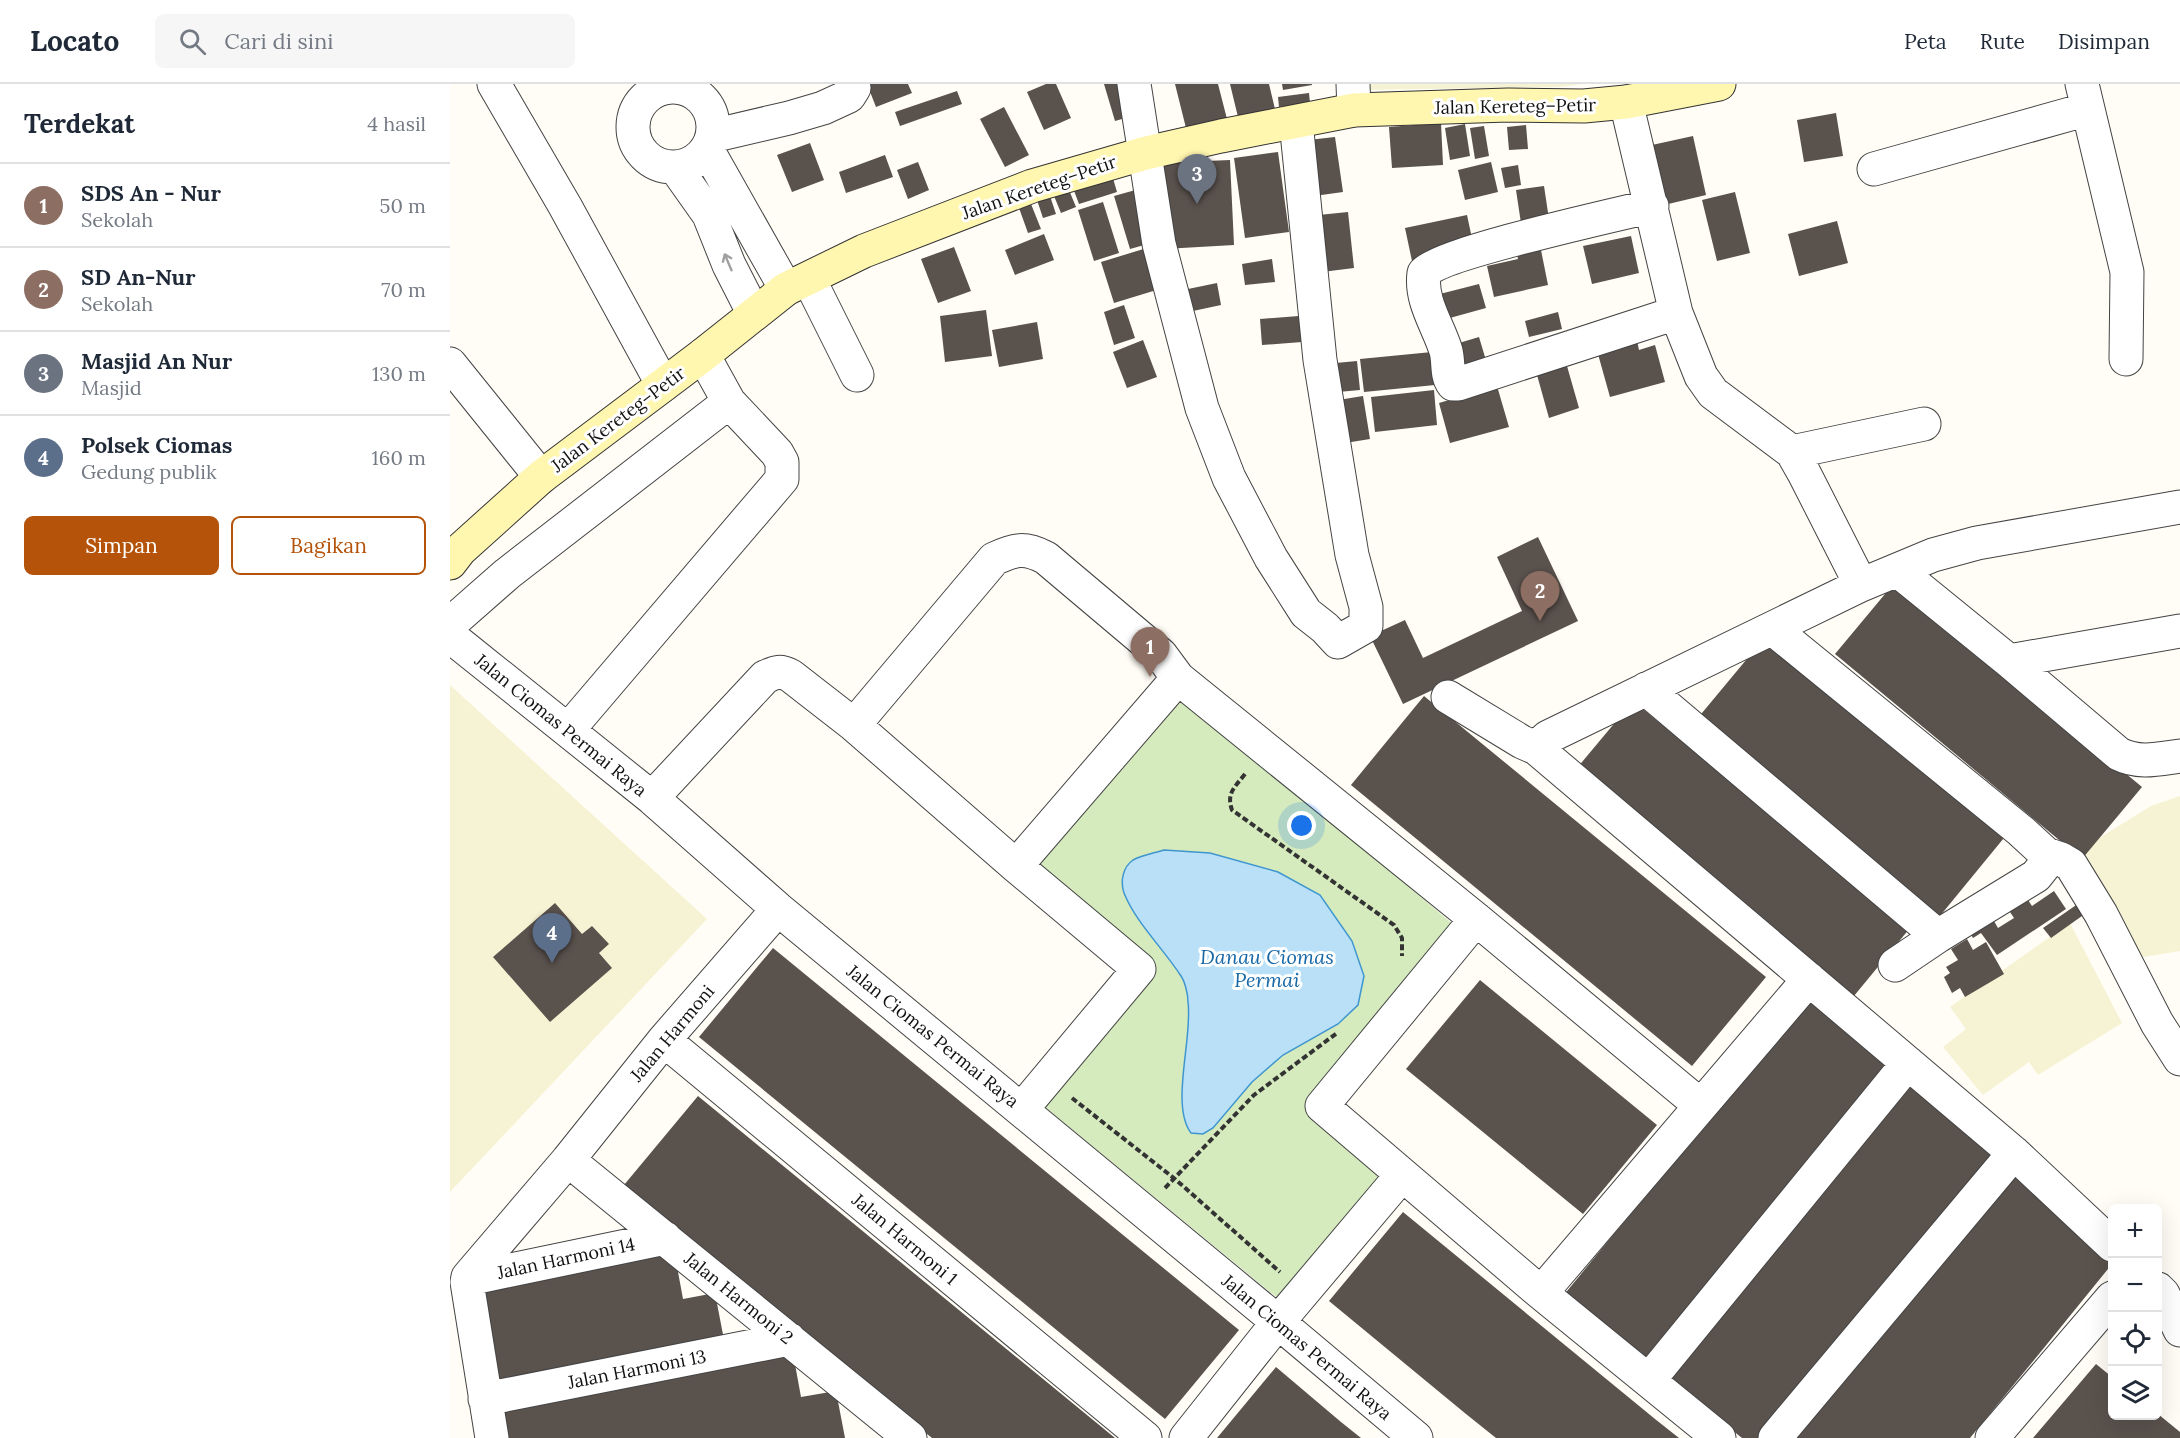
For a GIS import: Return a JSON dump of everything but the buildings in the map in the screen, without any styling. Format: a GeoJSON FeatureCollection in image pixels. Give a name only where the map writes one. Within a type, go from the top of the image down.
{"type":"FeatureCollection","features":[{"type":"Feature","properties":{"kind":"street"},"geometry":{"type":"LineString","coordinates":[[494,84],[565,206],[663,384]]}},
{"type":"Feature","properties":{"kind":"street"},"geometry":{"type":"LineString","coordinates":[[710,142],[823,108],[849,96],[854,84]]}},
{"type":"Feature","properties":{"kind":"street"},"geometry":{"type":"LineString","coordinates":[[1134,84],[1159,244],[1202,408],[1225,468],[1271,558],[1306,613],[1338,642],[1366,626],[1366,607],[1352,555],[1320,360],[1296,122]]}},
{"type":"Feature","properties":{"kind":"street","name":"Jalan Kereteg–Petir"},"geometry":{"type":"LineString","coordinates":[[453,555],[541,477],[754,314],[798,284],[864,251],[1032,186],[1146,153],[1221,135],[1296,122],[1354,97],[1508,105],[1584,105],[1626,102],[1719,84]]}},
{"type":"Feature","properties":{"kind":"street"},"geometry":{"type":"LineString","coordinates":[[671,89],[702,99],[713,123],[710,142],[698,158],[675,167],[662,165],[649,159],[640,150],[633,124],[636,112],[671,89]]}},
{"type":"Feature","properties":{"kind":"street"},"geometry":{"type":"LineString","coordinates":[[1874,169],[2085,96],[2127,272],[2126,359]]}},
{"type":"Feature","properties":{"kind":"street"},"geometry":{"type":"LineString","coordinates":[[1626,102],[1676,313],[1701,376],[1713,393],[1792,452],[1861,585]]}},
{"type":"Feature","properties":{"kind":"street"},"geometry":{"type":"LineString","coordinates":[[710,142],[857,375]]}},
{"type":"Feature","properties":{"kind":"street"},"geometry":{"type":"LineString","coordinates":[[675,167],[709,214],[729,265],[754,314]]}},
{"type":"Feature","properties":{"kind":"street"},"geometry":{"type":"LineString","coordinates":[[1652,206],[1474,251],[1437,264],[1424,273],[1425,294],[1432,319],[1442,339],[1450,381],[1453,384],[1676,313]]}},
{"type":"Feature","properties":{"kind":"street"},"geometry":{"type":"LineString","coordinates":[[568,730],[782,479],[782,462],[777,453],[729,402],[703,355]]}},
{"type":"Feature","properties":{"kind":"street"},"geometry":{"type":"LineString","coordinates":[[450,364],[541,477]]}},
{"type":"Feature","properties":{"kind":"street"},"geometry":{"type":"LineString","coordinates":[[450,624],[507,574],[729,402]]}},
{"type":"Feature","properties":{"kind":"street"},"geometry":{"type":"LineString","coordinates":[[1792,452],[1924,424]]}},
{"type":"Feature","properties":{"kind":"street"},"geometry":{"type":"LineString","coordinates":[[1536,748],[1548,737],[1861,585],[1897,570],[1956,548],[2180,507]]}},
{"type":"Feature","properties":{"kind":"street"},"geometry":{"type":"LineString","coordinates":[[854,725],[994,558],[1012,550],[1032,551],[1046,558],[1161,655],[1178,678],[1476,920],[1700,1106]]}},
{"type":"Feature","properties":{"kind":"street"},"geometry":{"type":"LineString","coordinates":[[1897,570],[2119,754],[2129,759],[2143,761],[2180,756]]}},
{"type":"Feature","properties":{"kind":"street"},"geometry":{"type":"LineString","coordinates":[[1773,629],[2022,831],[2046,854],[2071,865],[2101,914],[2157,1023],[2180,1059]]}},
{"type":"Feature","properties":{"kind":"street"},"geometry":{"type":"LineString","coordinates":[[2009,661],[2180,631]]}},
{"type":"Feature","properties":{"kind":"street","name":"Jalan Ciomas Permai Raya"},"geometry":{"type":"LineString","coordinates":[[450,636],[652,798],[778,909],[1416,1438]]}},
{"type":"Feature","properties":{"kind":"street"},"geometry":{"type":"LineString","coordinates":[[652,798],[765,677],[775,672],[782,671],[791,676],[854,725],[1139,969],[1022,1110]]}},
{"type":"Feature","properties":{"kind":"street"},"geometry":{"type":"LineString","coordinates":[[1016,866],[1178,678]]}},
{"type":"Feature","properties":{"kind":"street"},"geometry":{"type":"LineString","coordinates":[[1646,689],[1938,936]]}},
{"type":"Feature","properties":{"kind":"street"},"geometry":{"type":"LineString","coordinates":[[1448,697],[1522,742],[1536,748],[2014,1153],[2108,1241]]}},
{"type":"Feature","properties":{"kind":"street"},"geometry":{"type":"LineString","coordinates":[[1895,965],[2036,876],[2044,866],[2046,854]]}},
{"type":"Feature","properties":{"kind":"street","name":"Jalan Harmoni"},"geometry":{"type":"LineString","coordinates":[[468,1279],[471,1272],[568,1160],[664,1041],[778,909]]}},
{"type":"Feature","properties":{"kind":"street"},"geometry":{"type":"LineString","coordinates":[[1476,920],[1322,1106],[1541,1293],[1719,1438]]}},
{"type":"Feature","properties":{"kind":"street"},"geometry":{"type":"LineString","coordinates":[[1541,1293],[1809,980]]}},
{"type":"Feature","properties":{"kind":"street","name":"Jalan Harmoni 1"},"geometry":{"type":"LineString","coordinates":[[664,1041],[1145,1438]]}},
{"type":"Feature","properties":{"kind":"street"},"geometry":{"type":"LineString","coordinates":[[1649,1380],[1908,1063]]}},
{"type":"Feature","properties":{"kind":"street"},"geometry":{"type":"LineString","coordinates":[[1775,1438],[2014,1153]]}},
{"type":"Feature","properties":{"kind":"street","name":"Jalan Harmoni 2"},"geometry":{"type":"LineString","coordinates":[[568,1160],[910,1438]]}},
{"type":"Feature","properties":{"kind":"street"},"geometry":{"type":"LineString","coordinates":[[1186,1438],[1278,1322],[1402,1175]]}},
{"type":"Feature","properties":{"kind":"street","name":"Jalan Harmoni 14"},"geometry":{"type":"LineString","coordinates":[[468,1279],[666,1238]]}},
{"type":"Feature","properties":{"kind":"street"},"geometry":{"type":"LineString","coordinates":[[468,1279],[492,1438]]}},
{"type":"Feature","properties":{"kind":"street"},"geometry":{"type":"LineString","coordinates":[[2162,1293],[2180,1330]]}},
{"type":"Feature","properties":{"kind":"street"},"geometry":{"type":"LineString","coordinates":[[1992,1438],[2108,1303]]}},
{"type":"Feature","properties":{"kind":"street","name":"Jalan Harmoni 13"},"geometry":{"type":"LineString","coordinates":[[485,1399],[789,1339]]}},
{"type":"Feature","properties":{"kind":"path"},"geometry":{"type":"LineString","coordinates":[[1266,748],[1231,792],[1229,801],[1232,810],[1394,925],[1402,938],[1402,962]]}},
{"type":"Feature","properties":{"kind":"path"},"geometry":{"type":"LineString","coordinates":[[1143,1210],[1254,1095],[1345,1028]]}},
{"type":"Feature","properties":{"kind":"path"},"geometry":{"type":"LineString","coordinates":[[1048,1079],[1174,1179],[1303,1292]]}},
{"type":"Feature","properties":{"kind":"shaded area"},"geometry":{"type":"Polygon","coordinates":[[[1358,84],[1583,84],[1560,87],[1358,90],[1358,84]]]}},
{"type":"Feature","properties":{"kind":"shaded area"},"geometry":{"type":"Polygon","coordinates":[[[450,685],[707,919],[450,1192],[450,685]]]}},
{"type":"Feature","properties":{"kind":"shaded area"},"geometry":{"type":"Polygon","coordinates":[[[2180,796],[2180,951],[2125,960],[2070,856],[2151,806],[2180,796]]]}},
{"type":"Feature","properties":{"kind":"shaded area"},"geometry":{"type":"Polygon","coordinates":[[[2070,923],[2122,1023],[2038,1075],[2029,1062],[1983,1095],[1943,1047],[1966,1029],[1950,1007],[2070,923]]]}},
{"type":"Feature","properties":{"kind":"green space"},"geometry":{"type":"Polygon","coordinates":[[[1181,694],[1455,926],[1307,1105],[1394,1176],[1286,1305],[1041,1104],[1149,971],[1031,866],[1181,694]]]}},
{"type":"Feature","properties":{"kind":"water","name":"Danau Ciomas Permai"},"geometry":{"type":"Polygon","coordinates":[[[1164,850],[1210,853],[1278,872],[1320,895],[1352,941],[1364,976],[1358,1005],[1338,1024],[1283,1055],[1252,1082],[1213,1128],[1203,1134],[1191,1133],[1185,1121],[1182,1106],[1189,1017],[1185,985],[1174,966],[1135,915],[1123,888],[1123,875],[1133,860],[1164,850]]]}},
{"type":"Feature","properties":{"kind":"place","name":"Masjid An Nur"},"geometry":{"type":"Point","coordinates":[1197,204]}},
{"type":"Feature","properties":{"kind":"place","name":"SD An-Nur"},"geometry":{"type":"Point","coordinates":[1540,621]}},
{"type":"Feature","properties":{"kind":"place","name":"SDS An - Nur"},"geometry":{"type":"Point","coordinates":[1150,677]}},
{"type":"Feature","properties":{"kind":"place","name":"Polsek Ciomas"},"geometry":{"type":"Point","coordinates":[552,963]}}]}
